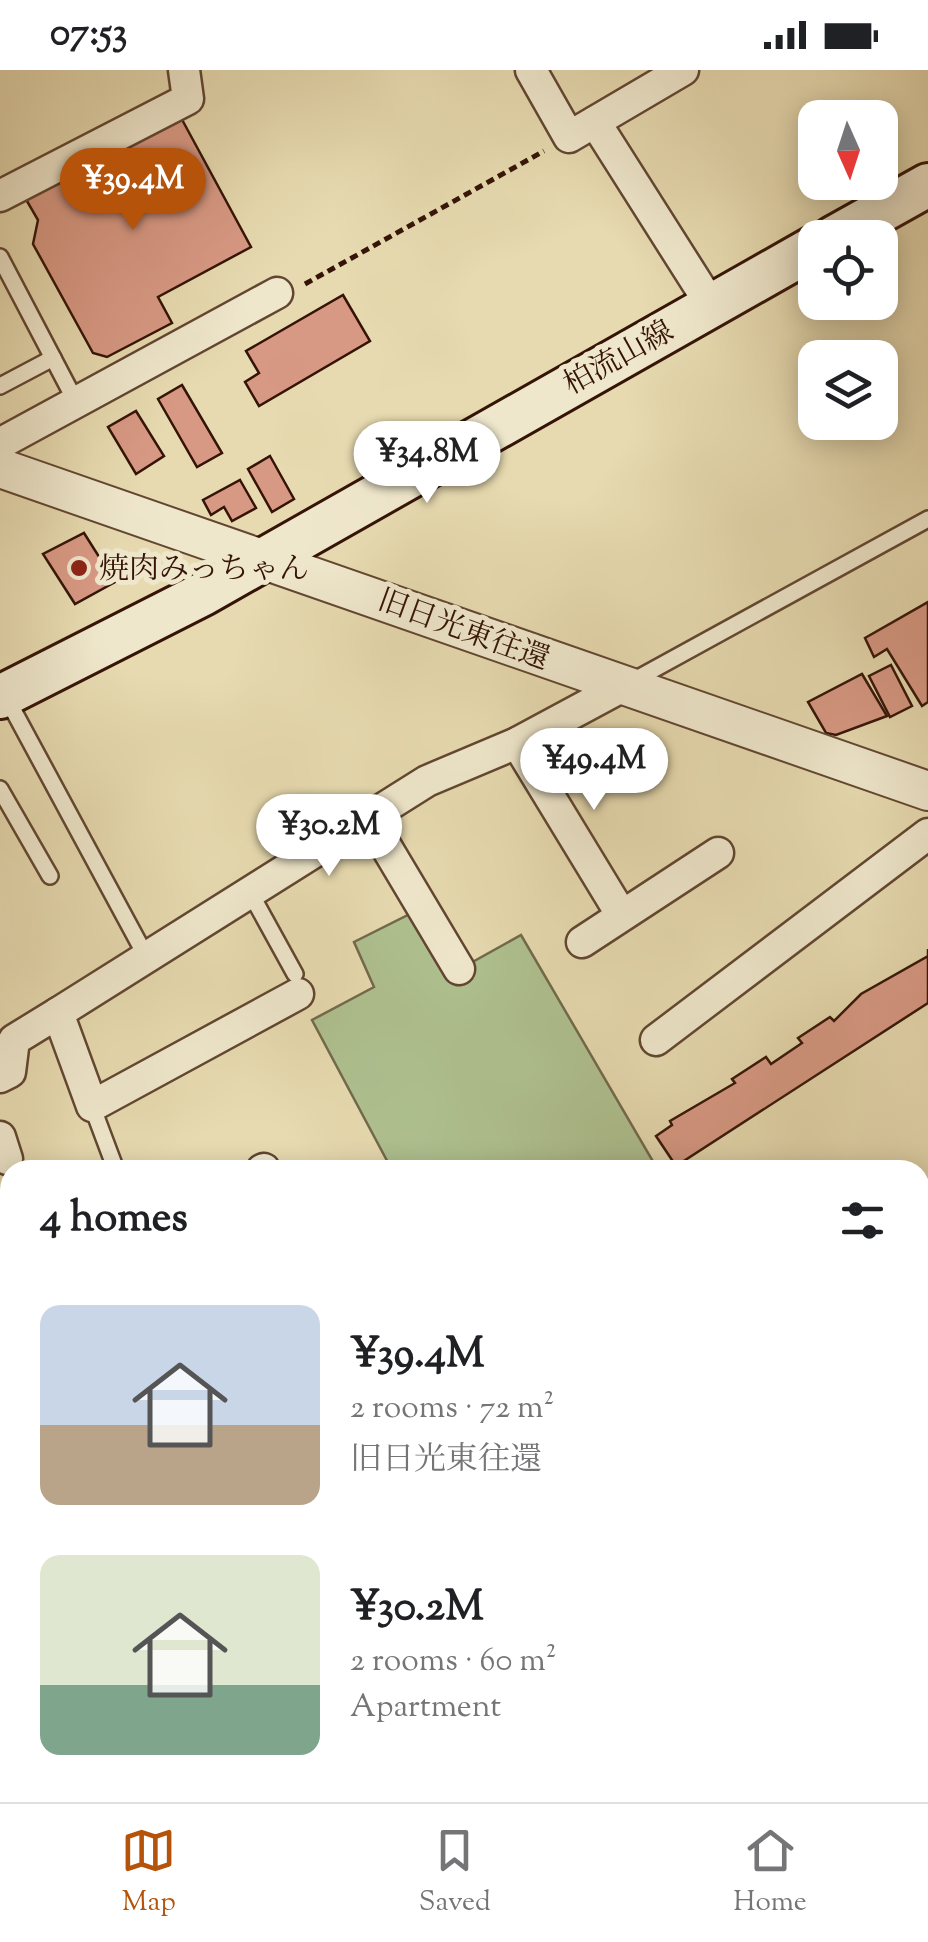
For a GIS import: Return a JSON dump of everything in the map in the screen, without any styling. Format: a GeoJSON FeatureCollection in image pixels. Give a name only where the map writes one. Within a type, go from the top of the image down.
{"type":"FeatureCollection","features":[{"type":"Feature","properties":{"kind":"main road"},"geometry":{"type":"LineString","coordinates":[[865,220],[928,185]]}},
{"type":"Feature","properties":{"kind":"main road","name":"柏流山線"},"geometry":{"type":"LineString","coordinates":[[2,695],[261,559],[798,257]]}},
{"type":"Feature","properties":{"kind":"street"},"geometry":{"type":"LineString","coordinates":[[0,196],[188,100],[184,70]]}},
{"type":"Feature","properties":{"kind":"street"},"geometry":{"type":"LineString","coordinates":[[531,70],[582,130],[711,305]]}},
{"type":"Feature","properties":{"kind":"street"},"geometry":{"type":"LineString","coordinates":[[582,130],[677,71]]}},
{"type":"Feature","properties":{"kind":"street"},"geometry":{"type":"LineString","coordinates":[[0,449],[3,442],[277,293]]}},
{"type":"Feature","properties":{"kind":"street","name":"旧日光東往還"},"geometry":{"type":"LineString","coordinates":[[0,468],[928,791]]}},
{"type":"Feature","properties":{"kind":"street"},"geometry":{"type":"LineString","coordinates":[[0,1077],[10,1072],[14,1040],[148,960],[427,782],[517,743],[623,686]]}},
{"type":"Feature","properties":{"kind":"street"},"geometry":{"type":"LineString","coordinates":[[517,743],[620,914]]}},
{"type":"Feature","properties":{"kind":"street"},"geometry":{"type":"LineString","coordinates":[[369,818],[459,970]]}},
{"type":"Feature","properties":{"kind":"street"},"geometry":{"type":"LineString","coordinates":[[656,1040],[928,834]]}},
{"type":"Feature","properties":{"kind":"street"},"geometry":{"type":"LineString","coordinates":[[582,942],[718,853]]}},
{"type":"Feature","properties":{"kind":"street"},"geometry":{"type":"LineString","coordinates":[[58,1013],[92,1106],[296,984]]}},
{"type":"Feature","properties":{"kind":"lane"},"geometry":{"type":"LineString","coordinates":[[0,257],[76,402]]}},
{"type":"Feature","properties":{"kind":"lane"},"geometry":{"type":"LineString","coordinates":[[0,386],[53,358]]}},
{"type":"Feature","properties":{"kind":"lane"},"geometry":{"type":"LineString","coordinates":[[623,686],[928,519]]}},
{"type":"Feature","properties":{"kind":"lane"},"geometry":{"type":"LineString","coordinates":[[2,695],[148,960]]}},
{"type":"Feature","properties":{"kind":"lane"},"geometry":{"type":"LineString","coordinates":[[0,789],[50,876]]}},
{"type":"Feature","properties":{"kind":"lane"},"geometry":{"type":"LineString","coordinates":[[251,894],[296,984]]}},
{"type":"Feature","properties":{"kind":"lane"},"geometry":{"type":"LineString","coordinates":[[92,1106],[112,1160]]}},
{"type":"Feature","properties":{"kind":"path"},"geometry":{"type":"LineString","coordinates":[[277,293],[300,286],[582,130]]}},
{"type":"Feature","properties":{"kind":"green space"},"geometry":{"type":"Polygon","coordinates":[[[412,913],[449,975],[521,935],[652,1160],[387,1160],[312,1020],[374,987],[354,942],[412,913]]]}},
{"type":"Feature","properties":{"kind":"building"},"geometry":{"type":"Polygon","coordinates":[[[179,114],[251,247],[158,297],[172,323],[107,357],[93,353],[33,244],[38,220],[24,196],[179,114]]]}},
{"type":"Feature","properties":{"kind":"building"},"geometry":{"type":"Polygon","coordinates":[[[343,295],[370,341],[259,406],[245,382],[259,373],[246,351],[343,295]]]}},
{"type":"Feature","properties":{"kind":"building"},"geometry":{"type":"Polygon","coordinates":[[[182,385],[222,453],[197,467],[158,399],[182,385]]]}},
{"type":"Feature","properties":{"kind":"building"},"geometry":{"type":"Polygon","coordinates":[[[136,411],[164,456],[136,474],[108,427],[136,411]]]}},
{"type":"Feature","properties":{"kind":"building"},"geometry":{"type":"Polygon","coordinates":[[[270,456],[294,499],[272,512],[248,469],[270,456]]]}},
{"type":"Feature","properties":{"kind":"building"},"geometry":{"type":"Polygon","coordinates":[[[240,480],[256,508],[232,521],[224,507],[211,515],[203,500],[240,480]]]}},
{"type":"Feature","properties":{"kind":"building","name":"焼肉みっちゃん"},"geometry":{"type":"Polygon","coordinates":[[[84,533],[115,582],[75,604],[43,554],[84,533]]]}},
{"type":"Feature","properties":{"kind":"building"},"geometry":{"type":"Polygon","coordinates":[[[928,602],[928,702],[922,706],[887,649],[874,657],[865,638],[928,602]]]}},
{"type":"Feature","properties":{"kind":"building"},"geometry":{"type":"Polygon","coordinates":[[[891,665],[912,706],[890,717],[869,676],[891,665]]]}},
{"type":"Feature","properties":{"kind":"building"},"geometry":{"type":"Polygon","coordinates":[[[862,674],[887,716],[836,735],[826,733],[808,702],[862,674]]]}},
{"type":"Feature","properties":{"kind":"building"},"geometry":{"type":"Polygon","coordinates":[[[928,956],[928,1003],[685,1160],[672,1160],[656,1136],[672,1125],[670,1121],[735,1083],[732,1079],[766,1057],[771,1064],[802,1043],[798,1038],[830,1017],[834,1021],[861,994],[928,956]]]}},
{"type":"Feature","properties":{"kind":"place","name":"焼肉みっちゃん"},"geometry":{"type":"Point","coordinates":[79,568]}}]}
